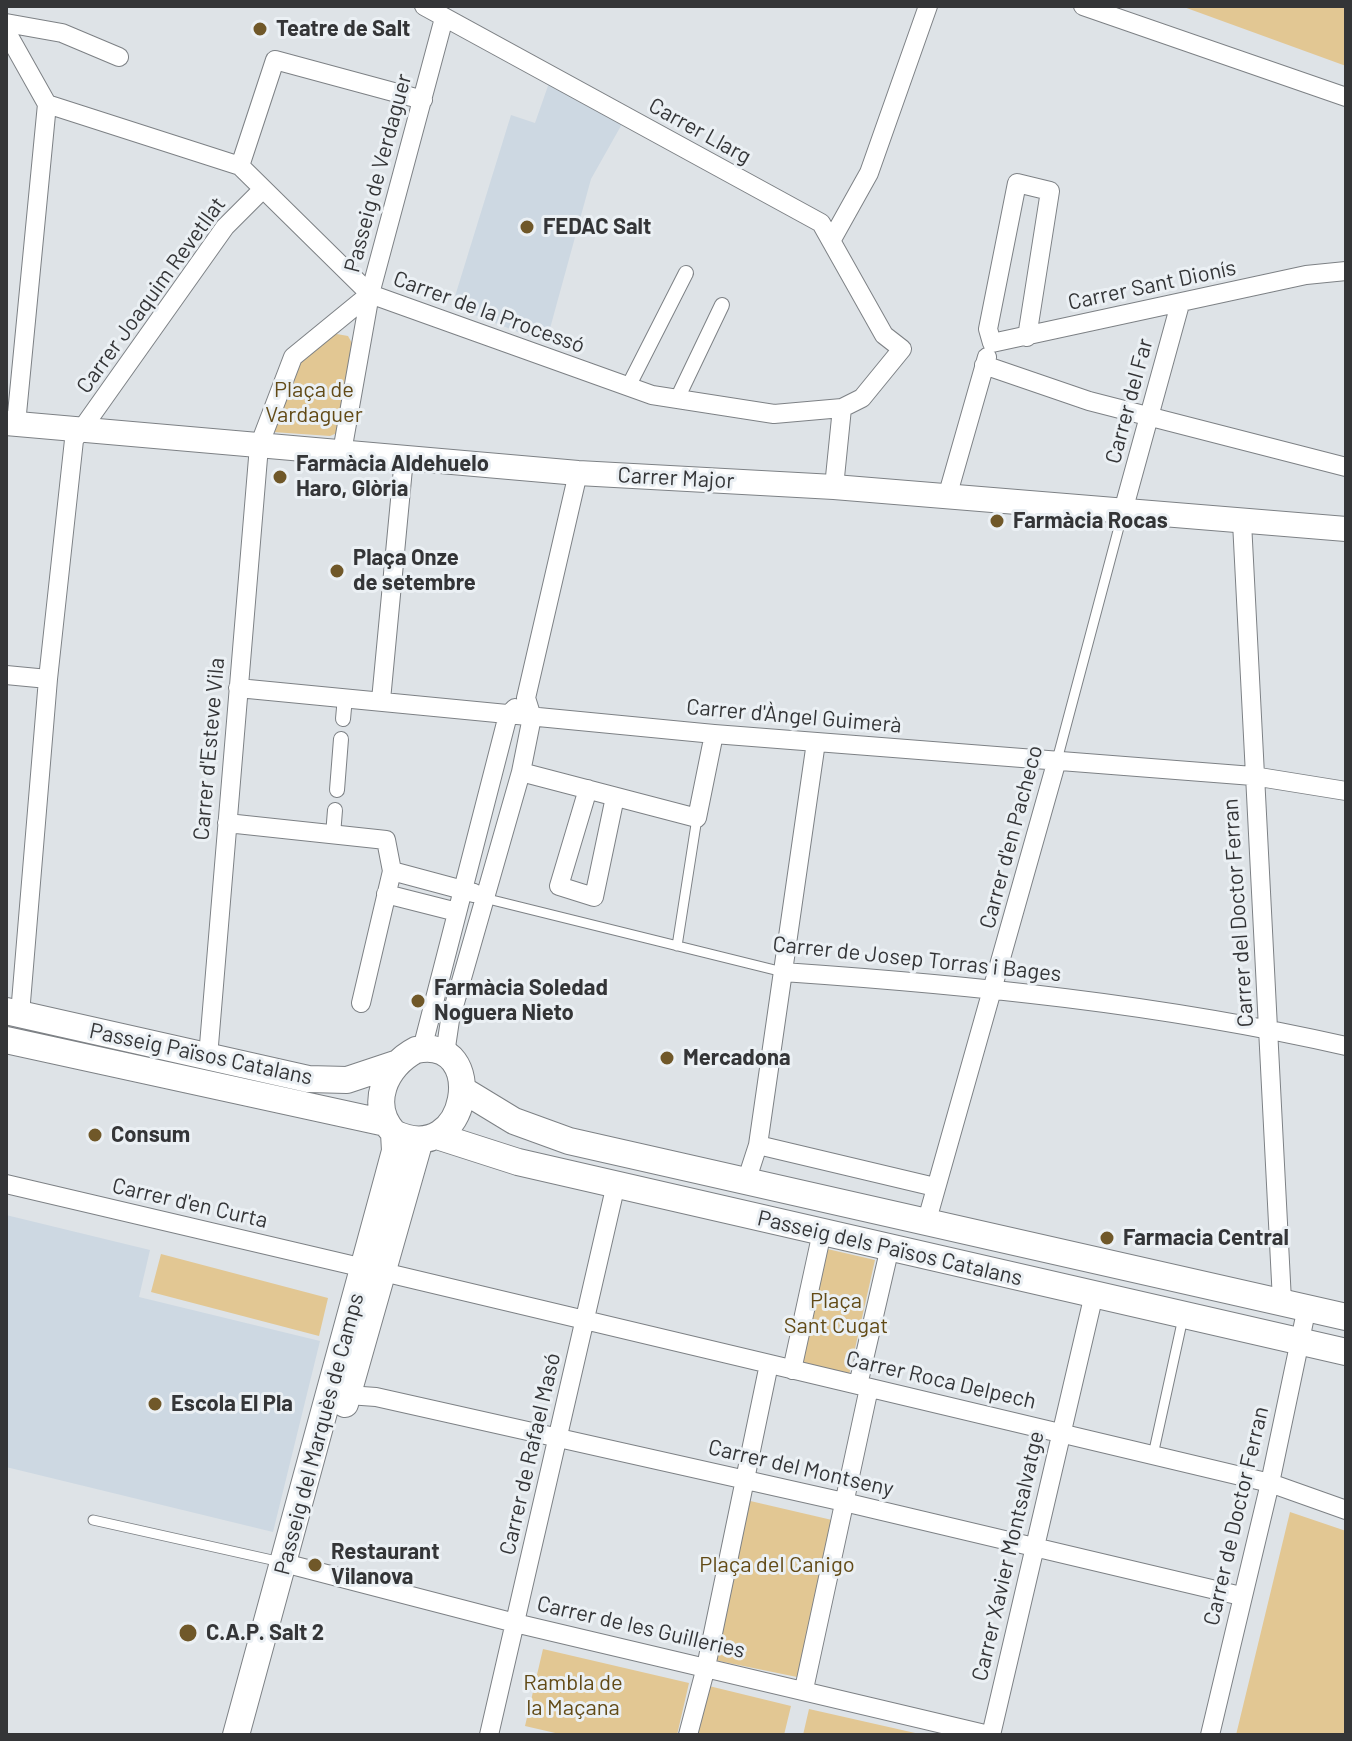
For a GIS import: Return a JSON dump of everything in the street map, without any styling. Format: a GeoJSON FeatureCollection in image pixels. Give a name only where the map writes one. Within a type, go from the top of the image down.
{"type":"FeatureCollection","features":[{"type":"Feature","properties":{"kind":"main road","name":"Passeig Països Catalans"},"geometry":{"type":"LineString","coordinates":[[13,1004],[208,1057],[328,1081],[360,1076],[395,1064]]}},
{"type":"Feature","properties":{"kind":"main road"},"geometry":{"type":"LineString","coordinates":[[6,1040],[428,1138],[450,1124],[463,1090],[462,1074],[433,1052],[395,1064],[383,1087],[382,1112],[390,1128]]}},
{"type":"Feature","properties":{"kind":"main road"},"geometry":{"type":"LineString","coordinates":[[463,1090],[514,1121],[543,1133],[746,1182],[927,1220],[1346,1317]]}},
{"type":"Feature","properties":{"kind":"main road","name":"Passeig del Marquès de Camps"},"geometry":{"type":"LineString","coordinates":[[236,1735],[348,1395],[395,1151],[390,1128]]}},
{"type":"Feature","properties":{"kind":"main road","name":"Passeig del Marquès de Camps"},"geometry":{"type":"LineString","coordinates":[[253,1735],[292,1566],[373,1270],[428,1138]]}},
{"type":"Feature","properties":{"kind":"main road","name":"Passeig dels Països Catalans"},"geometry":{"type":"LineString","coordinates":[[428,1138],[1346,1352]]}},
{"type":"Feature","properties":{"kind":"street","name":"Carrer Llarg"},"geometry":{"type":"LineString","coordinates":[[424,6],[821,223],[884,335],[902,349],[862,398],[842,408]]}},
{"type":"Feature","properties":{"kind":"street"},"geometry":{"type":"LineString","coordinates":[[831,241],[869,173],[928,6]]}},
{"type":"Feature","properties":{"kind":"street"},"geometry":{"type":"LineString","coordinates":[[1083,6],[1346,97]]}},
{"type":"Feature","properties":{"kind":"street","name":"Passeig de Verdaguer"},"geometry":{"type":"LineString","coordinates":[[342,452],[370,294],[444,18]]}},
{"type":"Feature","properties":{"kind":"street"},"geometry":{"type":"LineString","coordinates":[[6,23],[62,33],[119,57]]}},
{"type":"Feature","properties":{"kind":"street"},"geometry":{"type":"LineString","coordinates":[[6,31],[47,104],[11,424]]}},
{"type":"Feature","properties":{"kind":"street"},"geometry":{"type":"LineString","coordinates":[[240,166],[275,60],[423,100]]}},
{"type":"Feature","properties":{"kind":"street","name":"Carrer de la Processó"},"geometry":{"type":"LineString","coordinates":[[47,104],[240,166],[370,294],[628,387],[677,399],[774,414],[842,408]]}},
{"type":"Feature","properties":{"kind":"street"},"geometry":{"type":"LineString","coordinates":[[947,497],[992,343],[988,329],[1017,183],[1050,191],[1027,337]]}},
{"type":"Feature","properties":{"kind":"street","name":"Carrer Joaquim Revetllat"},"geometry":{"type":"LineString","coordinates":[[80,432],[225,227],[263,189]]}},
{"type":"Feature","properties":{"kind":"street","name":"Carrer Sant Dionís"},"geometry":{"type":"LineString","coordinates":[[992,343],[1306,275],[1346,271]]}},
{"type":"Feature","properties":{"kind":"street"},"geometry":{"type":"LineString","coordinates":[[628,387],[686,273]]}},
{"type":"Feature","properties":{"kind":"street","name":"Carrer d'Esteve Vila"},"geometry":{"type":"LineString","coordinates":[[208,1057],[259,446],[293,357],[370,294]]}},
{"type":"Feature","properties":{"kind":"street","name":"Carrer del Far"},"geometry":{"type":"LineString","coordinates":[[1123,511],[1180,304]]}},
{"type":"Feature","properties":{"kind":"street"},"geometry":{"type":"LineString","coordinates":[[677,399],[722,305]]}},
{"type":"Feature","properties":{"kind":"street"},"geometry":{"type":"LineString","coordinates":[[984,365],[1036,386],[1346,467]]}},
{"type":"Feature","properties":{"kind":"street"},"geometry":{"type":"LineString","coordinates":[[834,487],[842,408]]}},
{"type":"Feature","properties":{"kind":"street","name":"Carrer Major"},"geometry":{"type":"LineString","coordinates":[[11,424],[578,473],[834,487],[1346,529]]}},
{"type":"Feature","properties":{"kind":"street"},"geometry":{"type":"LineString","coordinates":[[13,1004],[74,440],[80,432]]}},
{"type":"Feature","properties":{"kind":"street"},"geometry":{"type":"LineString","coordinates":[[381,700],[404,458]]}},
{"type":"Feature","properties":{"kind":"street"},"geometry":{"type":"LineString","coordinates":[[433,1052],[450,1020],[488,899],[521,772],[532,717],[526,698],[578,473]]}},
{"type":"Feature","properties":{"kind":"street","name":"Carrer del Doctor Ferran"},"geometry":{"type":"LineString","coordinates":[[1242,522],[1253,776],[1270,1029],[1294,1304]]}},
{"type":"Feature","properties":{"kind":"street"},"geometry":{"type":"LineString","coordinates":[[6,675],[48,679]]}},
{"type":"Feature","properties":{"kind":"street","name":"Carrer d'Àngel Guimerà"},"geometry":{"type":"LineString","coordinates":[[238,688],[714,734],[1253,776],[1346,791]]}},
{"type":"Feature","properties":{"kind":"street"},"geometry":{"type":"LineString","coordinates":[[343,719],[345,697]]}},
{"type":"Feature","properties":{"kind":"street"},"geometry":{"type":"LineString","coordinates":[[433,1052],[457,912],[508,715],[526,698]]}},
{"type":"Feature","properties":{"kind":"street"},"geometry":{"type":"LineString","coordinates":[[521,772],[697,818],[714,734]]}},
{"type":"Feature","properties":{"kind":"street"},"geometry":{"type":"LineString","coordinates":[[337,790],[341,739]]}},
{"type":"Feature","properties":{"kind":"street"},"geometry":{"type":"LineString","coordinates":[[746,1182],[758,1145],[816,742]]}},
{"type":"Feature","properties":{"kind":"street","name":"Carrer d'en Pacheco"},"geometry":{"type":"LineString","coordinates":[[927,1220],[1057,760]]}},
{"type":"Feature","properties":{"kind":"street"},"geometry":{"type":"LineString","coordinates":[[588,789],[559,886],[594,897],[615,797]]}},
{"type":"Feature","properties":{"kind":"street"},"geometry":{"type":"LineString","coordinates":[[333,835],[335,810]]}},
{"type":"Feature","properties":{"kind":"street"},"geometry":{"type":"LineString","coordinates":[[227,823],[386,840],[392,871],[361,1003]]}},
{"type":"Feature","properties":{"kind":"street"},"geometry":{"type":"LineString","coordinates":[[392,871],[464,888],[488,899]]}},
{"type":"Feature","properties":{"kind":"street"},"geometry":{"type":"LineString","coordinates":[[386,894],[457,912]]}},
{"type":"Feature","properties":{"kind":"street","name":"Carrer de Josep Torras i Bages"},"geometry":{"type":"LineString","coordinates":[[783,972],[995,987],[1270,1029],[1346,1046]]}},
{"type":"Feature","properties":{"kind":"street"},"geometry":{"type":"LineString","coordinates":[[758,1145],[935,1187]]}},
{"type":"Feature","properties":{"kind":"street","name":"Carrer d'en Curta"},"geometry":{"type":"LineString","coordinates":[[6,1184],[373,1270]]}},
{"type":"Feature","properties":{"kind":"street","name":"Carrer de Rafael Masó"},"geometry":{"type":"LineString","coordinates":[[490,1735],[616,1184]]}},
{"type":"Feature","properties":{"kind":"street"},"geometry":{"type":"LineString","coordinates":[[792,1370],[822,1232]]}},
{"type":"Feature","properties":{"kind":"street"},"geometry":{"type":"LineString","coordinates":[[804,1689],[844,1502],[890,1247]]}},
{"type":"Feature","properties":{"kind":"street","name":"Carrer Roca Delpech"},"geometry":{"type":"LineString","coordinates":[[373,1270],[1270,1483],[1346,1510]]}},
{"type":"Feature","properties":{"kind":"street","name":"Carrer Xavier Montsalvatge"},"geometry":{"type":"LineString","coordinates":[[990,1735],[1094,1294]]}},
{"type":"Feature","properties":{"kind":"street","name":"Carrer de Doctor Ferran"},"geometry":{"type":"LineString","coordinates":[[1210,1735],[1270,1483],[1299,1342],[1294,1304]]}},
{"type":"Feature","properties":{"kind":"street"},"geometry":{"type":"LineString","coordinates":[[688,1735],[706,1667],[769,1364]]}},
{"type":"Feature","properties":{"kind":"street","name":"Carrer del Montseny"},"geometry":{"type":"LineString","coordinates":[[348,1395],[376,1397],[558,1437],[1241,1596]]}},
{"type":"Feature","properties":{"kind":"street","name":"Carrer de les Guilleries"},"geometry":{"type":"LineString","coordinates":[[292,1566],[515,1623],[990,1735]]}},
{"type":"Feature","properties":{"kind":"lane","name":"Carrer d'en Pacheco"},"geometry":{"type":"LineString","coordinates":[[1057,760],[1123,511]]}},
{"type":"Feature","properties":{"kind":"lane"},"geometry":{"type":"LineString","coordinates":[[677,946],[697,818]]}},
{"type":"Feature","properties":{"kind":"lane","name":"Carrer de Josep Torras i Bages"},"geometry":{"type":"LineString","coordinates":[[488,899],[783,972]]}},
{"type":"Feature","properties":{"kind":"lane"},"geometry":{"type":"LineString","coordinates":[[1153,1455],[1184,1315]]}},
{"type":"Feature","properties":{"kind":"lane"},"geometry":{"type":"LineString","coordinates":[[93,1520],[292,1566]]}},
{"type":"Feature","properties":{"kind":"shaded area","name":"FEDAC Salt"},"geometry":{"type":"Polygon","coordinates":[[[549,83],[622,124],[591,179],[546,343],[452,306],[511,115],[535,123],[549,83]]]}},
{"type":"Feature","properties":{"kind":"shaded area","name":"Escola El Pla"},"geometry":{"type":"Polygon","coordinates":[[[6,1215],[150,1250],[139,1297],[320,1341],[273,1532],[6,1467],[6,1215]]]}},
{"type":"Feature","properties":{"kind":"green space"},"geometry":{"type":"Polygon","coordinates":[[[1181,6],[1346,6],[1346,66],[1181,6]]]}},
{"type":"Feature","properties":{"kind":"green space","name":"Plaça de Vardaguer"},"geometry":{"type":"Polygon","coordinates":[[[331,333],[348,336],[353,345],[337,433],[330,436],[273,432],[299,363],[331,333]]]}},
{"type":"Feature","properties":{"kind":"green space","name":"Plaça Sant Cugat"},"geometry":{"type":"Polygon","coordinates":[[[823,1248],[875,1260],[849,1375],[797,1363],[823,1248]]]}},
{"type":"Feature","properties":{"kind":"green space"},"geometry":{"type":"Polygon","coordinates":[[[161,1254],[328,1298],[319,1336],[151,1292],[161,1254]]]}},
{"type":"Feature","properties":{"kind":"green space","name":"Plaça del Canigo"},"geometry":{"type":"Polygon","coordinates":[[[746,1500],[832,1520],[797,1677],[714,1660],[746,1500]]]}},
{"type":"Feature","properties":{"kind":"green space"},"geometry":{"type":"Polygon","coordinates":[[[1290,1512],[1346,1531],[1346,1735],[1236,1735],[1290,1512]]]}},
{"type":"Feature","properties":{"kind":"green space","name":"Rambla de la Maçana"},"geometry":{"type":"Polygon","coordinates":[[[543,1649],[689,1683],[677,1735],[564,1735],[525,1726],[543,1649]]]}},
{"type":"Feature","properties":{"kind":"green space"},"geometry":{"type":"Polygon","coordinates":[[[709,1686],[791,1706],[784,1735],[697,1735],[709,1686]]]}},
{"type":"Feature","properties":{"kind":"green space"},"geometry":{"type":"Polygon","coordinates":[[[809,1709],[924,1735],[803,1735],[809,1709]]]}},
{"type":"Feature","properties":{"kind":"place","name":"Teatre de Salt"},"geometry":{"type":"Point","coordinates":[260,29]}},
{"type":"Feature","properties":{"kind":"place","name":"FEDAC Salt"},"geometry":{"type":"Point","coordinates":[527,227]}},
{"type":"Feature","properties":{"kind":"place","name":"Farmàcia Aldehuelo Haro, Glòria"},"geometry":{"type":"Point","coordinates":[280,477]}},
{"type":"Feature","properties":{"kind":"place","name":"Farmàcia Rocas"},"geometry":{"type":"Point","coordinates":[997,521]}},
{"type":"Feature","properties":{"kind":"place","name":"Plaça Onze de setembre"},"geometry":{"type":"Point","coordinates":[337,571]}},
{"type":"Feature","properties":{"kind":"place","name":"Farmàcia Soledad Noguera Nieto"},"geometry":{"type":"Point","coordinates":[418,1001]}},
{"type":"Feature","properties":{"kind":"place","name":"Mercadona"},"geometry":{"type":"Point","coordinates":[667,1058]}},
{"type":"Feature","properties":{"kind":"place","name":"Consum"},"geometry":{"type":"Point","coordinates":[95,1135]}},
{"type":"Feature","properties":{"kind":"place","name":"Farmacia Central"},"geometry":{"type":"Point","coordinates":[1107,1238]}},
{"type":"Feature","properties":{"kind":"place","name":"Escola El Pla"},"geometry":{"type":"Point","coordinates":[155,1404]}},
{"type":"Feature","properties":{"kind":"place","name":"Restaurant Vilanova"},"geometry":{"type":"Point","coordinates":[315,1565]}},
{"type":"Feature","properties":{"kind":"place","name":"C.A.P. Salt 2"},"geometry":{"type":"Point","coordinates":[188,1633]}}]}
